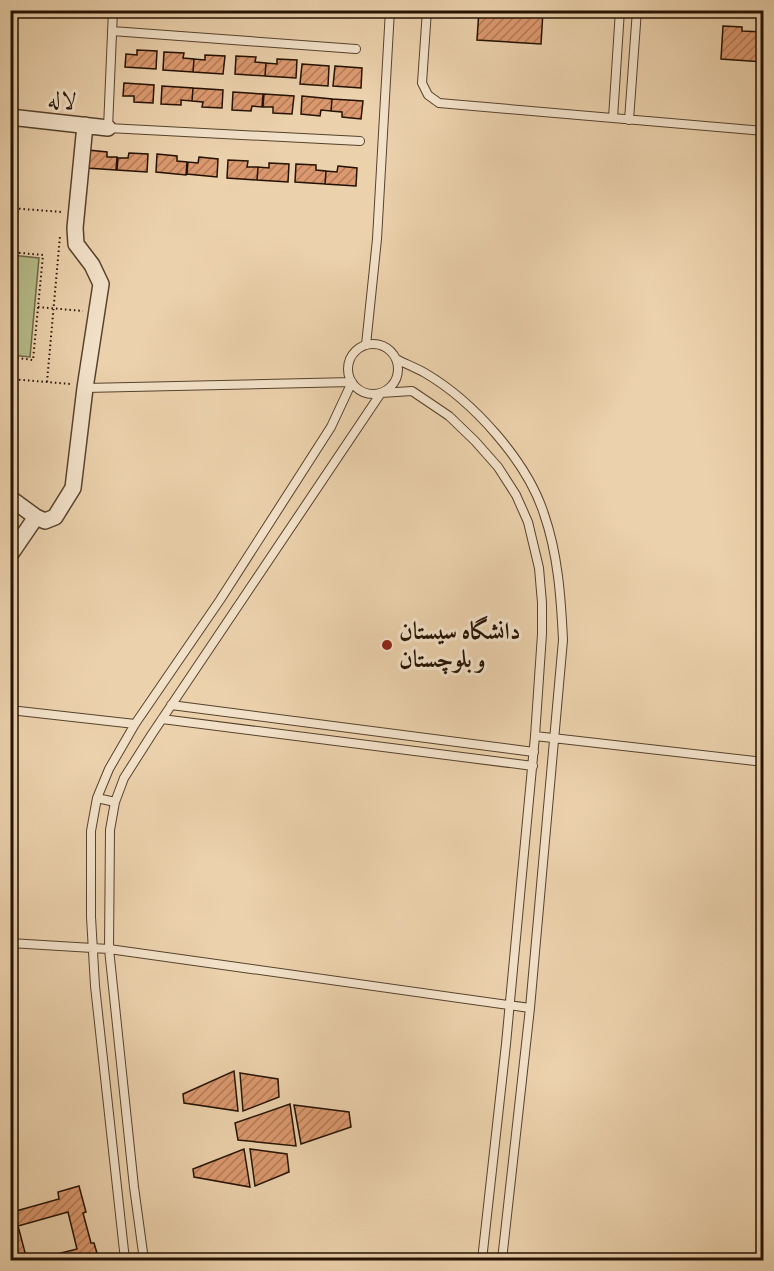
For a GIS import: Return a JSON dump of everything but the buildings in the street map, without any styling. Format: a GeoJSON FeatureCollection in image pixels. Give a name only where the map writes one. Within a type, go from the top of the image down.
{"type":"FeatureCollection","features":[{"type":"Feature","properties":{"kind":"street","name":"لاله"},"geometry":{"type":"LineString","coordinates":[[10,117],[108,128]]}},
{"type":"Feature","properties":{"kind":"street"},"geometry":{"type":"LineString","coordinates":[[10,498],[36,518],[45,521],[55,517],[73,488],[85,387],[101,284],[92,265],[76,244],[75,228],[85,125]]}},
{"type":"Feature","properties":{"kind":"street"},"geometry":{"type":"LineString","coordinates":[[10,555],[36,518]]}},
{"type":"Feature","properties":{"kind":"lane"},"geometry":{"type":"LineString","coordinates":[[113,10],[108,128],[360,141]]}},
{"type":"Feature","properties":{"kind":"lane"},"geometry":{"type":"LineString","coordinates":[[366,345],[377,239],[390,10]]}},
{"type":"Feature","properties":{"kind":"lane"},"geometry":{"type":"LineString","coordinates":[[427,10],[422,83],[428,95],[439,103],[764,131]]}},
{"type":"Feature","properties":{"kind":"lane"},"geometry":{"type":"LineString","coordinates":[[613,118],[620,10]]}},
{"type":"Feature","properties":{"kind":"lane"},"geometry":{"type":"LineString","coordinates":[[629,120],[637,10]]}},
{"type":"Feature","properties":{"kind":"lane"},"geometry":{"type":"LineString","coordinates":[[112,31],[356,49]]}},
{"type":"Feature","properties":{"kind":"lane"},"geometry":{"type":"LineString","coordinates":[[144,1260],[109,949],[110,830],[115,802],[124,778],[171,705],[381,393],[394,383],[398,375],[396,359],[392,353],[380,345],[373,344],[359,348],[349,360],[349,375],[357,389],[373,394],[381,393],[412,392],[449,417],[475,441],[498,467],[516,495],[528,522],[539,568],[542,634],[533,766],[505,1056],[482,1260]]}},
{"type":"Feature","properties":{"kind":"lane"},"geometry":{"type":"LineString","coordinates":[[396,359],[426,374],[462,400],[514,456],[533,487],[545,514],[557,565],[563,640],[530,1008],[502,1260]]}},
{"type":"Feature","properties":{"kind":"lane"},"geometry":{"type":"LineString","coordinates":[[85,387],[352,382]]}},
{"type":"Feature","properties":{"kind":"lane"},"geometry":{"type":"LineString","coordinates":[[124,1260],[92,948],[91,831],[97,798],[109,769],[135,723],[220,600],[331,427],[352,382]]}},
{"type":"Feature","properties":{"kind":"lane"},"geometry":{"type":"LineString","coordinates":[[171,705],[534,752]]}},
{"type":"Feature","properties":{"kind":"lane"},"geometry":{"type":"LineString","coordinates":[[10,710],[135,723]]}},
{"type":"Feature","properties":{"kind":"lane"},"geometry":{"type":"LineString","coordinates":[[162,719],[533,766]]}},
{"type":"Feature","properties":{"kind":"lane"},"geometry":{"type":"LineString","coordinates":[[535,736],[764,762]]}},
{"type":"Feature","properties":{"kind":"lane"},"geometry":{"type":"LineString","coordinates":[[97,798],[115,802]]}},
{"type":"Feature","properties":{"kind":"lane"},"geometry":{"type":"LineString","coordinates":[[10,943],[109,949],[530,1008]]}},
{"type":"Feature","properties":{"kind":"path"},"geometry":{"type":"LineString","coordinates":[[10,208],[63,212]]}},
{"type":"Feature","properties":{"kind":"path"},"geometry":{"type":"LineString","coordinates":[[10,357],[33,360],[43,255],[12,252],[18,209]]}},
{"type":"Feature","properties":{"kind":"path"},"geometry":{"type":"LineString","coordinates":[[47,382],[60,233]]}},
{"type":"Feature","properties":{"kind":"path"},"geometry":{"type":"LineString","coordinates":[[38,307],[97,313]]}},
{"type":"Feature","properties":{"kind":"path"},"geometry":{"type":"LineString","coordinates":[[10,379],[85,387]]}},
{"type":"Feature","properties":{"kind":"green space"},"geometry":{"type":"Polygon","coordinates":[[[11,255],[39,258],[30,357],[11,355],[11,255]]]}},
{"type":"Feature","properties":{"kind":"place","name":"دانشگاه سیستان و بلوچستان"},"geometry":{"type":"Point","coordinates":[387,645]}}]}
